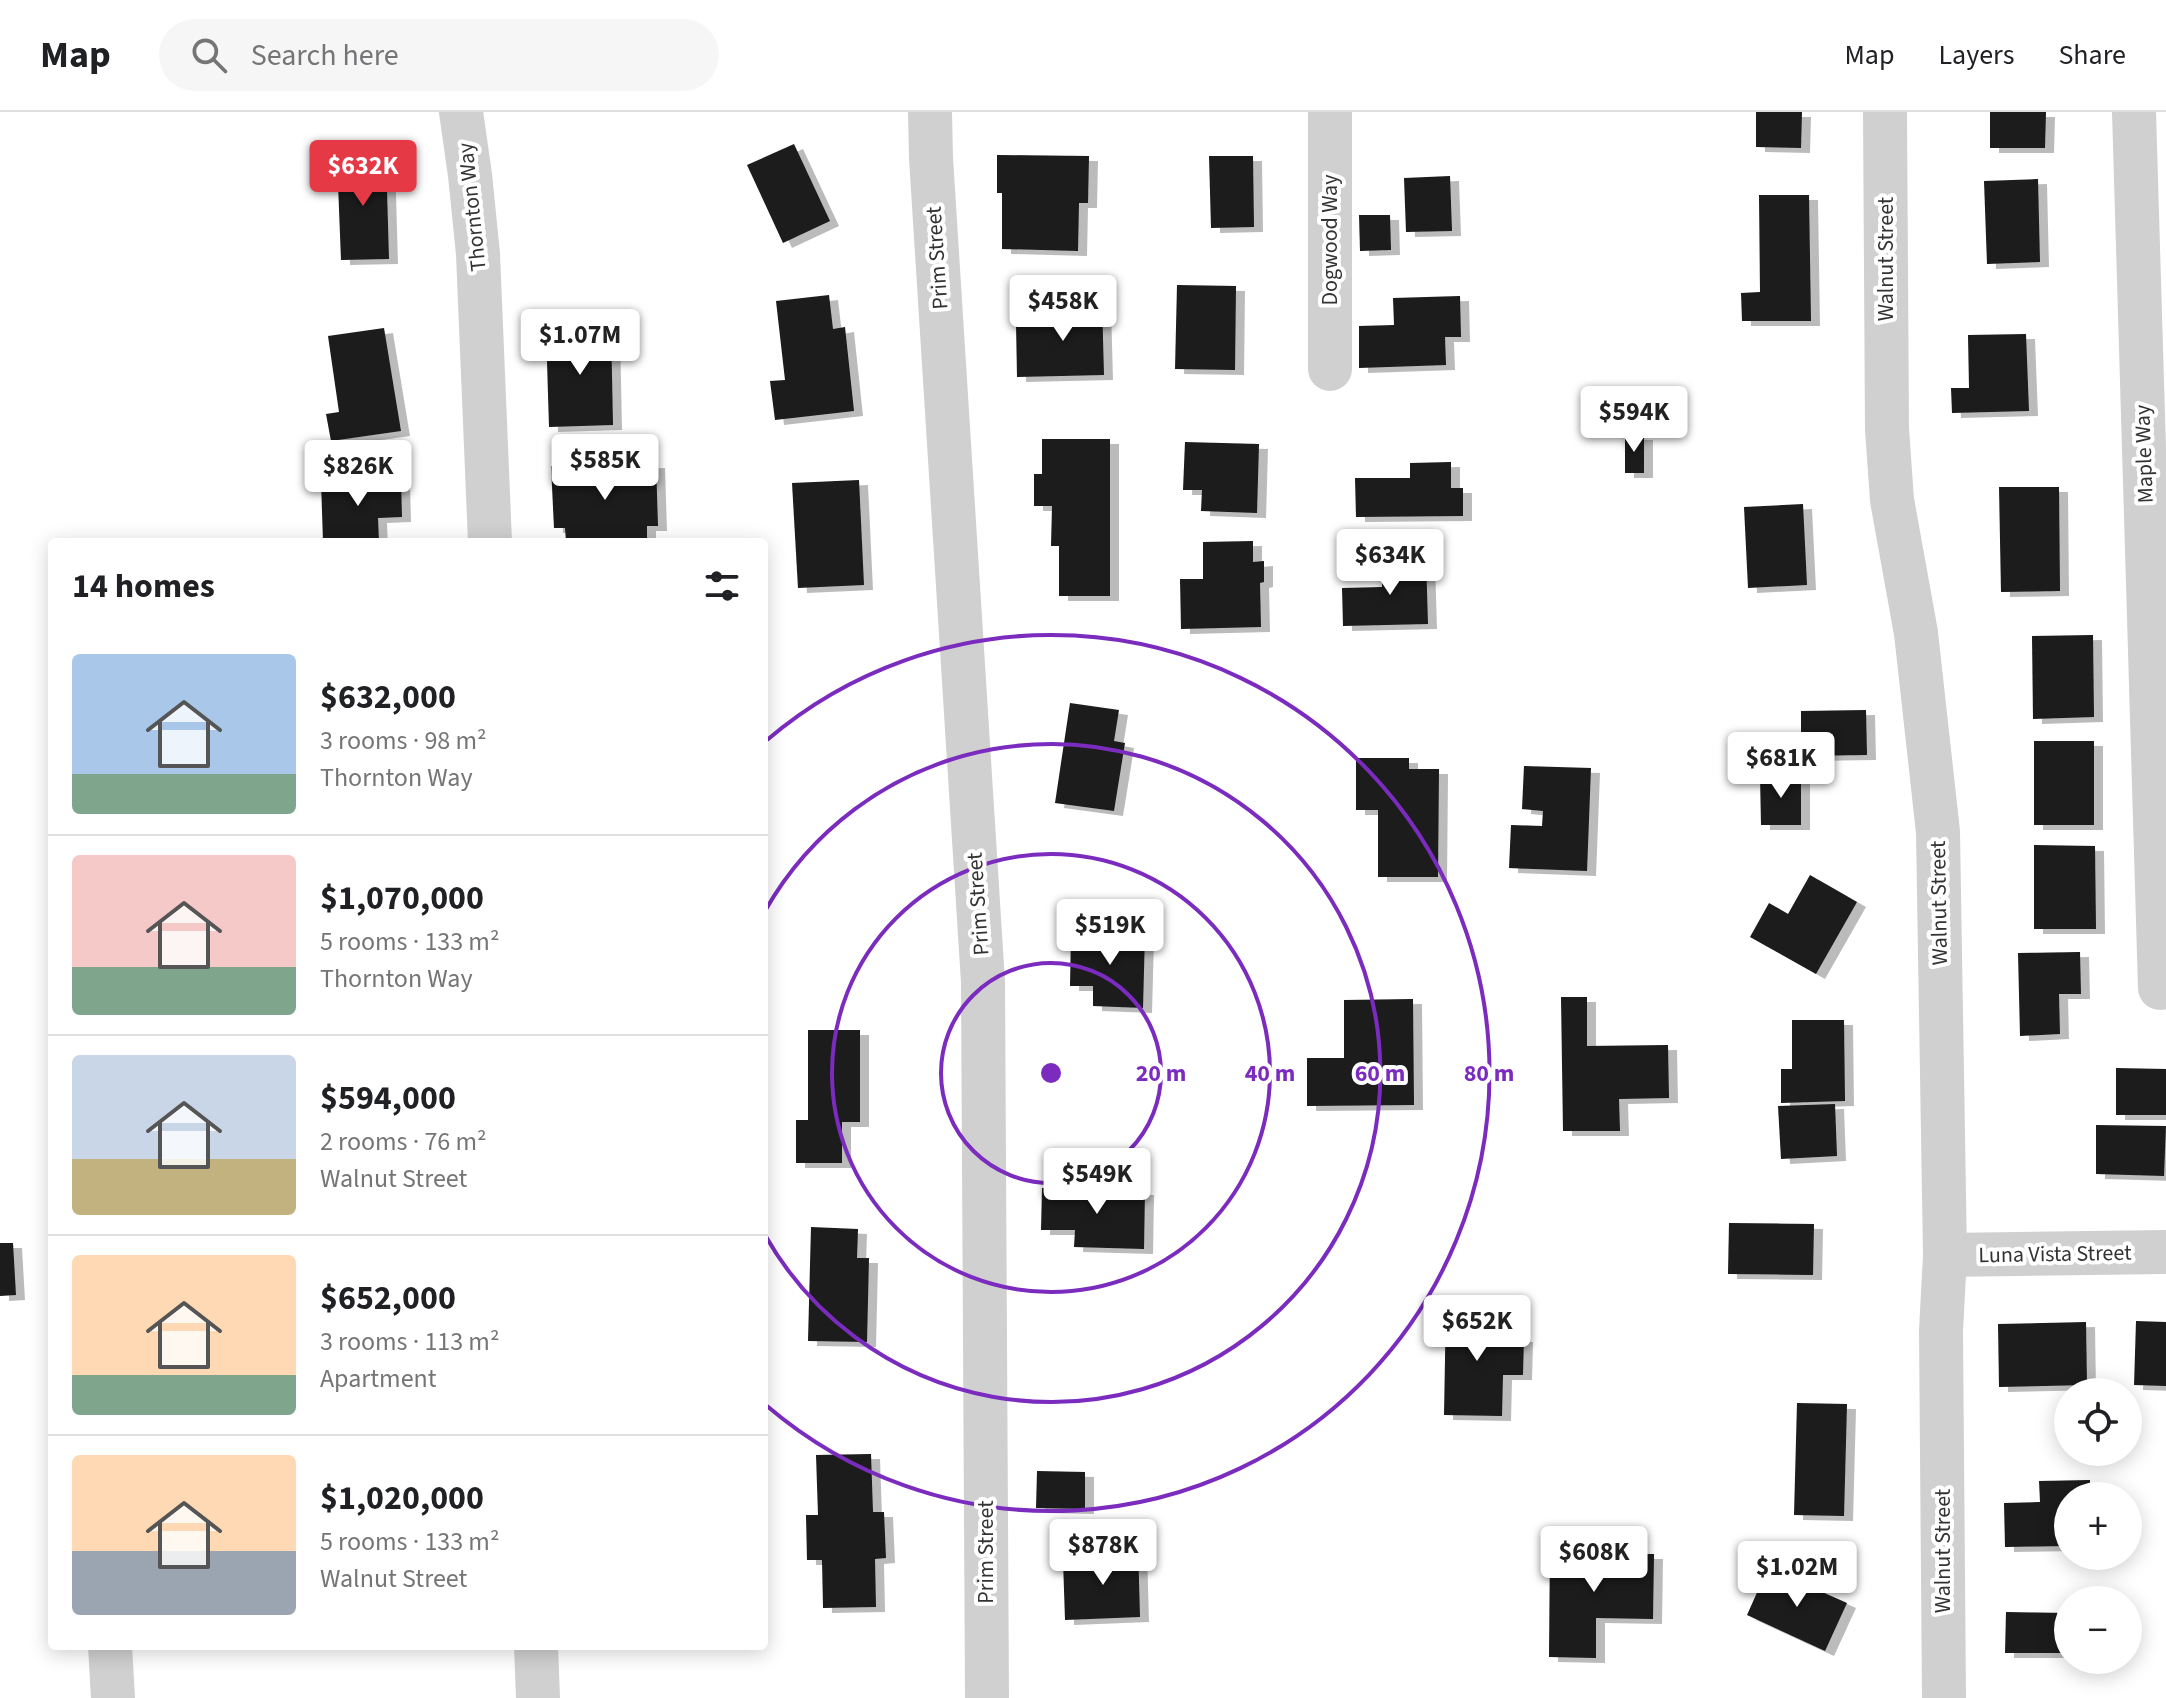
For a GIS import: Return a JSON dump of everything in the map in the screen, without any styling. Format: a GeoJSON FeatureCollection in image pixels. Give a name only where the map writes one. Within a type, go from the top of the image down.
{"type":"FeatureCollection","features":[{"type":"Feature","properties":{"kind":"street","name":"Thornton Way"},"geometry":{"type":"LineString","coordinates":[[461,112],[478,254],[490,538]]}},
{"type":"Feature","properties":{"kind":"street","name":"Prim Street"},"geometry":{"type":"LineString","coordinates":[[930,112],[983,982],[987,1698]]}},
{"type":"Feature","properties":{"kind":"street","name":"Dogwood Way"},"geometry":{"type":"LineString","coordinates":[[1330,112],[1330,369]]}},
{"type":"Feature","properties":{"kind":"street","name":"Walnut Street"},"geometry":{"type":"LineString","coordinates":[[1885,112],[1887,429],[1892,500],[1916,633],[1938,832],[1945,1255],[1941,1331],[1944,1698]]}},
{"type":"Feature","properties":{"kind":"street","name":"Maple Way"},"geometry":{"type":"LineString","coordinates":[[2134,112],[2160,988]]}},
{"type":"Feature","properties":{"kind":"street","name":"Luna Vista Street"},"geometry":{"type":"LineString","coordinates":[[1945,1255],[2166,1252]]}},
{"type":"Feature","properties":{"kind":"street"},"geometry":{"type":"LineString","coordinates":[[110,1650],[113,1698]]}},
{"type":"Feature","properties":{"kind":"street"},"geometry":{"type":"LineString","coordinates":[[536,1650],[538,1698]]}},
{"type":"Feature","properties":{"kind":"building"},"geometry":{"type":"Polygon","coordinates":[[[1756,112],[1802,112],[1801,148],[1756,147],[1756,112]]]}},
{"type":"Feature","properties":{"kind":"building"},"geometry":{"type":"Polygon","coordinates":[[[1990,112],[2046,112],[2045,148],[1990,148],[1990,112]]]}},
{"type":"Feature","properties":{"kind":"building"},"geometry":{"type":"Polygon","coordinates":[[[794,144],[830,221],[783,243],[747,165],[794,144]]]}},
{"type":"Feature","properties":{"kind":"building"},"geometry":{"type":"Polygon","coordinates":[[[997,155],[1089,156],[1088,203],[1079,203],[1078,251],[1002,249],[1002,193],[997,193],[997,155]]]}},
{"type":"Feature","properties":{"kind":"building"},"geometry":{"type":"Polygon","coordinates":[[[386,156],[389,259],[341,260],[337,158],[386,156]]]}},
{"type":"Feature","properties":{"kind":"building"},"geometry":{"type":"Polygon","coordinates":[[[1209,156],[1253,156],[1254,227],[1211,228],[1209,156]]]}},
{"type":"Feature","properties":{"kind":"building"},"geometry":{"type":"Polygon","coordinates":[[[1450,176],[1452,231],[1406,232],[1404,178],[1450,176]]]}},
{"type":"Feature","properties":{"kind":"building"},"geometry":{"type":"Polygon","coordinates":[[[2038,179],[2040,262],[1987,264],[1984,181],[2038,179]]]}},
{"type":"Feature","properties":{"kind":"building"},"geometry":{"type":"Polygon","coordinates":[[[1759,195],[1809,195],[1811,321],[1742,321],[1741,293],[1760,292],[1759,195]]]}},
{"type":"Feature","properties":{"kind":"building"},"geometry":{"type":"Polygon","coordinates":[[[1359,215],[1390,215],[1391,250],[1360,251],[1359,215]]]}},
{"type":"Feature","properties":{"kind":"building"},"geometry":{"type":"Polygon","coordinates":[[[1177,285],[1236,286],[1235,370],[1175,369],[1177,285]]]}},
{"type":"Feature","properties":{"kind":"building"},"geometry":{"type":"Polygon","coordinates":[[[829,295],[833,329],[845,327],[854,411],[775,420],[770,381],[785,380],[776,301],[829,295]]]}},
{"type":"Feature","properties":{"kind":"building"},"geometry":{"type":"Polygon","coordinates":[[[1460,296],[1461,337],[1445,337],[1446,365],[1359,368],[1359,326],[1394,325],[1393,298],[1460,296]]]}},
{"type":"Feature","properties":{"kind":"building"},"geometry":{"type":"Polygon","coordinates":[[[1102,302],[1104,375],[1017,377],[1016,324],[1049,323],[1049,303],[1102,302]]]}},
{"type":"Feature","properties":{"kind":"building"},"geometry":{"type":"Polygon","coordinates":[[[611,327],[613,425],[549,427],[546,329],[611,327]]]}},
{"type":"Feature","properties":{"kind":"building"},"geometry":{"type":"Polygon","coordinates":[[[384,328],[401,431],[331,441],[326,414],[339,412],[328,336],[384,328]]]}},
{"type":"Feature","properties":{"kind":"building"},"geometry":{"type":"Polygon","coordinates":[[[2026,334],[2029,411],[1952,413],[1951,388],[1969,388],[1968,335],[2026,334]]]}},
{"type":"Feature","properties":{"kind":"building"},"geometry":{"type":"Polygon","coordinates":[[[1625,435],[1644,435],[1644,473],[1625,473],[1625,435]]]}},
{"type":"Feature","properties":{"kind":"building"},"geometry":{"type":"Polygon","coordinates":[[[1042,439],[1110,439],[1110,596],[1059,596],[1059,546],[1051,546],[1052,506],[1034,506],[1034,474],[1042,474],[1042,439]]]}},
{"type":"Feature","properties":{"kind":"building"},"geometry":{"type":"Polygon","coordinates":[[[1185,442],[1259,444],[1257,513],[1201,511],[1202,490],[1183,490],[1185,442]]]}},
{"type":"Feature","properties":{"kind":"building"},"geometry":{"type":"Polygon","coordinates":[[[1451,462],[1451,488],[1463,488],[1463,516],[1356,517],[1355,478],[1410,478],[1410,463],[1451,462]]]}},
{"type":"Feature","properties":{"kind":"building"},"geometry":{"type":"Polygon","coordinates":[[[656,463],[658,526],[647,526],[647,538],[566,538],[565,528],[554,528],[551,466],[656,463]]]}},
{"type":"Feature","properties":{"kind":"building"},"geometry":{"type":"Polygon","coordinates":[[[401,479],[402,517],[378,518],[379,538],[323,538],[321,481],[401,479]]]}},
{"type":"Feature","properties":{"kind":"building"},"geometry":{"type":"Polygon","coordinates":[[[859,480],[864,585],[798,588],[792,483],[859,480]]]}},
{"type":"Feature","properties":{"kind":"building"},"geometry":{"type":"Polygon","coordinates":[[[1999,487],[2059,487],[2060,591],[2001,592],[1999,487]]]}},
{"type":"Feature","properties":{"kind":"building"},"geometry":{"type":"Polygon","coordinates":[[[1803,504],[1807,585],[1748,588],[1744,507],[1803,504]]]}},
{"type":"Feature","properties":{"kind":"building"},"geometry":{"type":"Polygon","coordinates":[[[1253,541],[1253,562],[1264,561],[1264,582],[1260,583],[1261,627],[1181,629],[1180,579],[1203,579],[1203,542],[1253,541]]]}},
{"type":"Feature","properties":{"kind":"building"},"geometry":{"type":"Polygon","coordinates":[[[1426,558],[1428,624],[1343,626],[1342,588],[1382,587],[1382,559],[1426,558]]]}},
{"type":"Feature","properties":{"kind":"building"},"geometry":{"type":"Polygon","coordinates":[[[2093,635],[2094,717],[2033,719],[2032,636],[2093,635]]]}},
{"type":"Feature","properties":{"kind":"building"},"geometry":{"type":"Polygon","coordinates":[[[1070,703],[1119,710],[1114,741],[1125,743],[1114,811],[1055,803],[1070,703]]]}},
{"type":"Feature","properties":{"kind":"building"},"geometry":{"type":"Polygon","coordinates":[[[1866,710],[1867,755],[1801,756],[1801,711],[1866,710]]]}},
{"type":"Feature","properties":{"kind":"building"},"geometry":{"type":"Polygon","coordinates":[[[2034,741],[2094,741],[2094,825],[2034,825],[2034,741]]]}},
{"type":"Feature","properties":{"kind":"building"},"geometry":{"type":"Polygon","coordinates":[[[1356,758],[1409,758],[1409,769],[1439,769],[1438,877],[1378,877],[1378,810],[1356,810],[1356,758]]]}},
{"type":"Feature","properties":{"kind":"building"},"geometry":{"type":"Polygon","coordinates":[[[1524,766],[1591,768],[1587,871],[1509,868],[1511,825],[1542,826],[1543,811],[1522,809],[1524,766]]]}},
{"type":"Feature","properties":{"kind":"building"},"geometry":{"type":"Polygon","coordinates":[[[1801,775],[1801,825],[1761,825],[1760,776],[1801,775]]]}},
{"type":"Feature","properties":{"kind":"building"},"geometry":{"type":"Polygon","coordinates":[[[2034,845],[2095,846],[2096,929],[2034,929],[2034,845]]]}},
{"type":"Feature","properties":{"kind":"building"},"geometry":{"type":"Polygon","coordinates":[[[1810,875],[1857,902],[1816,974],[1750,937],[1769,903],[1788,914],[1810,875]]]}},
{"type":"Feature","properties":{"kind":"building"},"geometry":{"type":"Polygon","coordinates":[[[1071,932],[1145,933],[1143,1008],[1093,1006],[1093,986],[1070,986],[1071,932]]]}},
{"type":"Feature","properties":{"kind":"building"},"geometry":{"type":"Polygon","coordinates":[[[2080,952],[2081,994],[2059,994],[2060,1034],[2020,1036],[2018,953],[2080,952]]]}},
{"type":"Feature","properties":{"kind":"building"},"geometry":{"type":"Polygon","coordinates":[[[1561,997],[1587,997],[1587,1046],[1668,1045],[1669,1098],[1619,1099],[1620,1131],[1563,1131],[1561,997]]]}},
{"type":"Feature","properties":{"kind":"building"},"geometry":{"type":"Polygon","coordinates":[[[1413,999],[1414,1105],[1307,1106],[1307,1058],[1344,1058],[1344,1000],[1413,999]]]}},
{"type":"Feature","properties":{"kind":"building"},"geometry":{"type":"Polygon","coordinates":[[[1792,1020],[1844,1020],[1845,1101],[1781,1103],[1781,1069],[1792,1069],[1792,1020]]]}},
{"type":"Feature","properties":{"kind":"building"},"geometry":{"type":"Polygon","coordinates":[[[808,1030],[860,1030],[860,1122],[842,1122],[842,1163],[796,1163],[796,1120],[808,1120],[808,1030]]]}},
{"type":"Feature","properties":{"kind":"building"},"geometry":{"type":"Polygon","coordinates":[[[2116,1068],[2166,1069],[2166,1115],[2116,1115],[2116,1068]]]}},
{"type":"Feature","properties":{"kind":"building"},"geometry":{"type":"Polygon","coordinates":[[[1835,1104],[1837,1156],[1781,1159],[1778,1106],[1835,1104]]]}},
{"type":"Feature","properties":{"kind":"building"},"geometry":{"type":"Polygon","coordinates":[[[2096,1125],[2166,1126],[2164,1176],[2096,1174],[2096,1125]]]}},
{"type":"Feature","properties":{"kind":"building"},"geometry":{"type":"Polygon","coordinates":[[[1042,1188],[1145,1190],[1144,1249],[1074,1247],[1075,1230],[1041,1230],[1042,1188]]]}},
{"type":"Feature","properties":{"kind":"building"},"geometry":{"type":"Polygon","coordinates":[[[1729,1223],[1814,1224],[1813,1275],[1728,1274],[1729,1223]]]}},
{"type":"Feature","properties":{"kind":"building"},"geometry":{"type":"Polygon","coordinates":[[[811,1227],[858,1229],[857,1258],[869,1258],[867,1342],[808,1341],[811,1227]]]}},
{"type":"Feature","properties":{"kind":"building"},"geometry":{"type":"Polygon","coordinates":[[[0,1243],[13,1243],[16,1295],[0,1296],[0,1243]]]}},
{"type":"Feature","properties":{"kind":"building"},"geometry":{"type":"Polygon","coordinates":[[[1446,1303],[1485,1304],[1484,1336],[1524,1337],[1523,1375],[1503,1375],[1502,1416],[1444,1415],[1446,1303]]]}},
{"type":"Feature","properties":{"kind":"building"},"geometry":{"type":"Polygon","coordinates":[[[2136,1321],[2166,1322],[2166,1386],[2142,1385],[2142,1378],[2134,1378],[2136,1321]]]}},
{"type":"Feature","properties":{"kind":"building"},"geometry":{"type":"Polygon","coordinates":[[[2086,1322],[2087,1378],[2054,1378],[2054,1386],[1999,1387],[1998,1324],[2086,1322]]]}},
{"type":"Feature","properties":{"kind":"building"},"geometry":{"type":"Polygon","coordinates":[[[1797,1403],[1847,1404],[1844,1516],[1794,1515],[1797,1403]]]}},
{"type":"Feature","properties":{"kind":"building"},"geometry":{"type":"Polygon","coordinates":[[[871,1454],[873,1512],[884,1512],[886,1558],[875,1559],[876,1607],[823,1608],[822,1560],[807,1560],[806,1515],[818,1515],[816,1455],[871,1454]]]}},
{"type":"Feature","properties":{"kind":"building"},"geometry":{"type":"Polygon","coordinates":[[[1037,1471],[1085,1472],[1085,1509],[1036,1508],[1037,1471]]]}},
{"type":"Feature","properties":{"kind":"building"},"geometry":{"type":"Polygon","coordinates":[[[2039,1481],[2090,1482],[2054,1482],[2054,1546],[2005,1547],[2004,1503],[2040,1502],[2039,1481]]]}},
{"type":"Feature","properties":{"kind":"building"},"geometry":{"type":"Polygon","coordinates":[[[1550,1540],[1599,1540],[1599,1554],[1654,1554],[1653,1619],[1596,1618],[1596,1658],[1549,1657],[1550,1540]]]}},
{"type":"Feature","properties":{"kind":"building"},"geometry":{"type":"Polygon","coordinates":[[[1138,1545],[1140,1617],[1065,1620],[1063,1560],[1118,1559],[1118,1546],[1138,1545]]]}},
{"type":"Feature","properties":{"kind":"building"},"geometry":{"type":"Polygon","coordinates":[[[1768,1568],[1847,1603],[1825,1651],[1747,1615],[1768,1568]]]}},
{"type":"Feature","properties":{"kind":"building"},"geometry":{"type":"Polygon","coordinates":[[[2006,1612],[2054,1613],[2054,1653],[2005,1653],[2006,1612]]]}}]}
